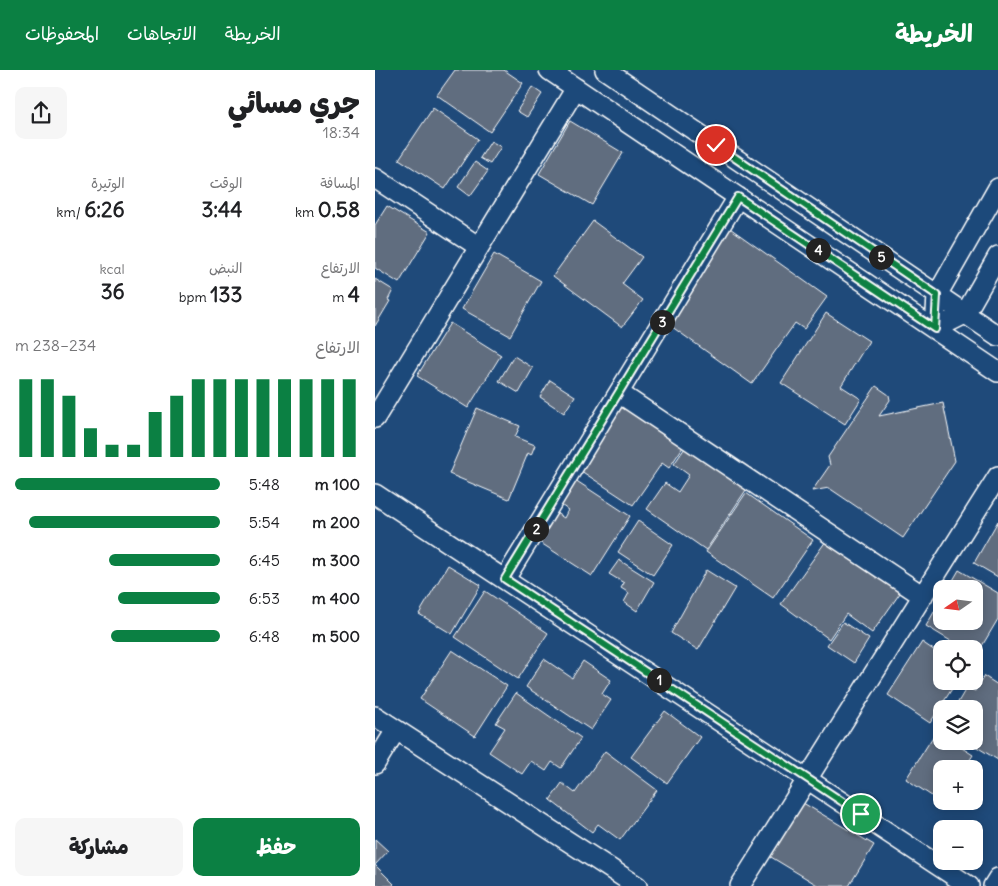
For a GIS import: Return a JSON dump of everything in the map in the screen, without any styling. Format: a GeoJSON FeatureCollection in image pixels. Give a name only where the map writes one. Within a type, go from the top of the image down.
{"type":"FeatureCollection","features":[{"type":"Feature","properties":{"kind":"street"},"geometry":{"type":"LineString","coordinates":[[549,70],[998,372]]}},
{"type":"Feature","properties":{"kind":"street"},"geometry":{"type":"LineString","coordinates":[[605,70],[998,336]]}},
{"type":"Feature","properties":{"kind":"street"},"geometry":{"type":"LineString","coordinates":[[375,418],[577,88]]}},
{"type":"Feature","properties":{"kind":"street"},"geometry":{"type":"LineString","coordinates":[[375,178],[479,248]]}},
{"type":"Feature","properties":{"kind":"street"},"geometry":{"type":"LineString","coordinates":[[935,329],[937,295],[998,188]]}},
{"type":"Feature","properties":{"kind":"street"},"geometry":{"type":"LineString","coordinates":[[505,579],[738,197]]}},
{"type":"Feature","properties":{"kind":"street"},"geometry":{"type":"LineString","coordinates":[[935,329],[965,314],[998,256]]}},
{"type":"Feature","properties":{"kind":"street"},"geometry":{"type":"LineString","coordinates":[[619,393],[923,596]]}},
{"type":"Feature","properties":{"kind":"street"},"geometry":{"type":"LineString","coordinates":[[740,886],[998,476]]}},
{"type":"Feature","properties":{"kind":"street"},"geometry":{"type":"LineString","coordinates":[[375,494],[969,886]]}},
{"type":"Feature","properties":{"kind":"street"},"geometry":{"type":"LineString","coordinates":[[375,716],[637,886]]}},
{"type":"Feature","properties":{"kind":"street"},"geometry":{"type":"LineString","coordinates":[[375,764],[396,730]]}},
{"type":"Feature","properties":{"kind":"street"},"geometry":{"type":"LineString","coordinates":[[993,886],[998,878]]}},
{"type":"Feature","properties":{"kind":"building"},"geometry":{"type":"Polygon","coordinates":[[[455,70],[504,70],[523,83],[490,132],[437,95],[455,70]]]}},
{"type":"Feature","properties":{"kind":"building"},"geometry":{"type":"Polygon","coordinates":[[[532,87],[542,94],[527,117],[517,111],[532,87]]]}},
{"type":"Feature","properties":{"kind":"building"},"geometry":{"type":"Polygon","coordinates":[[[433,108],[478,139],[445,189],[399,159],[433,108]]]}},
{"type":"Feature","properties":{"kind":"building"},"geometry":{"type":"Polygon","coordinates":[[[570,121],[623,153],[592,205],[539,174],[570,121]]]}},
{"type":"Feature","properties":{"kind":"building"},"geometry":{"type":"Polygon","coordinates":[[[491,141],[501,147],[490,164],[480,158],[491,141]]]}},
{"type":"Feature","properties":{"kind":"building"},"geometry":{"type":"Polygon","coordinates":[[[475,162],[488,171],[470,196],[458,187],[475,162]]]}},
{"type":"Feature","properties":{"kind":"building"},"geometry":{"type":"Polygon","coordinates":[[[387,206],[430,232],[399,283],[375,268],[375,225],[387,206]]]}},
{"type":"Feature","properties":{"kind":"building"},"geometry":{"type":"Polygon","coordinates":[[[593,221],[642,257],[622,284],[643,300],[622,327],[553,276],[593,221]]]}},
{"type":"Feature","properties":{"kind":"building"},"geometry":{"type":"Polygon","coordinates":[[[727,226],[827,297],[804,329],[795,323],[752,384],[661,319],[727,226]]]}},
{"type":"Feature","properties":{"kind":"building"},"geometry":{"type":"Polygon","coordinates":[[[494,254],[541,281],[510,336],[462,309],[494,254]]]}},
{"type":"Feature","properties":{"kind":"building"},"geometry":{"type":"Polygon","coordinates":[[[375,279],[393,290],[388,300],[390,301],[375,326],[375,279]]]}},
{"type":"Feature","properties":{"kind":"building"},"geometry":{"type":"Polygon","coordinates":[[[826,313],[869,341],[841,386],[861,399],[845,424],[781,383],[826,313]]]}},
{"type":"Feature","properties":{"kind":"building"},"geometry":{"type":"Polygon","coordinates":[[[450,323],[501,355],[468,408],[417,376],[450,323]]]}},
{"type":"Feature","properties":{"kind":"building"},"geometry":{"type":"Polygon","coordinates":[[[514,356],[533,368],[519,393],[499,381],[514,356]]]}},
{"type":"Feature","properties":{"kind":"building"},"geometry":{"type":"Polygon","coordinates":[[[550,380],[575,396],[564,413],[540,397],[550,380]]]}},
{"type":"Feature","properties":{"kind":"building"},"geometry":{"type":"Polygon","coordinates":[[[876,386],[889,395],[890,400],[879,416],[943,403],[955,461],[903,538],[829,488],[812,491],[830,465],[828,457],[876,386]]]}},
{"type":"Feature","properties":{"kind":"building"},"geometry":{"type":"Polygon","coordinates":[[[621,396],[672,431],[668,437],[683,447],[669,468],[662,463],[633,505],[575,467],[621,396]]]}},
{"type":"Feature","properties":{"kind":"building"},"geometry":{"type":"Polygon","coordinates":[[[477,408],[520,426],[515,437],[535,445],[531,455],[528,453],[509,499],[449,474],[477,408]]]}},
{"type":"Feature","properties":{"kind":"building"},"geometry":{"type":"Polygon","coordinates":[[[689,442],[750,484],[706,550],[647,509],[665,483],[678,492],[689,475],[674,464],[689,442]]]}},
{"type":"Feature","properties":{"kind":"building"},"geometry":{"type":"Polygon","coordinates":[[[569,476],[630,516],[592,576],[533,538],[551,510],[564,518],[568,510],[554,500],[569,476]]]}},
{"type":"Feature","properties":{"kind":"building"},"geometry":{"type":"Polygon","coordinates":[[[746,493],[813,540],[773,598],[706,552],[746,493]]]}},
{"type":"Feature","properties":{"kind":"building"},"geometry":{"type":"Polygon","coordinates":[[[638,521],[673,545],[653,575],[618,552],[638,521]]]}},
{"type":"Feature","properties":{"kind":"building"},"geometry":{"type":"Polygon","coordinates":[[[998,521],[998,577],[974,563],[998,521]]]}},
{"type":"Feature","properties":{"kind":"building"},"geometry":{"type":"Polygon","coordinates":[[[826,541],[880,580],[885,572],[905,586],[872,633],[846,614],[829,639],[781,604],[826,541]]]}},
{"type":"Feature","properties":{"kind":"building"},"geometry":{"type":"Polygon","coordinates":[[[619,560],[654,582],[637,611],[624,602],[629,593],[621,588],[624,583],[609,574],[619,560]]]}},
{"type":"Feature","properties":{"kind":"building"},"geometry":{"type":"Polygon","coordinates":[[[448,565],[481,585],[452,634],[419,614],[448,565]]]}},
{"type":"Feature","properties":{"kind":"building"},"geometry":{"type":"Polygon","coordinates":[[[706,570],[735,588],[698,650],[671,633],[706,570]]]}},
{"type":"Feature","properties":{"kind":"building"},"geometry":{"type":"Polygon","coordinates":[[[959,570],[976,580],[953,580],[959,570]]]}},
{"type":"Feature","properties":{"kind":"building"},"geometry":{"type":"Polygon","coordinates":[[[983,584],[998,593],[998,619],[983,644],[983,640],[949,640],[926,626],[933,614],[933,630],[983,630],[983,584]]]}},
{"type":"Feature","properties":{"kind":"building"},"geometry":{"type":"Polygon","coordinates":[[[485,591],[548,633],[518,679],[455,637],[485,591]]]}},
{"type":"Feature","properties":{"kind":"building"},"geometry":{"type":"Polygon","coordinates":[[[843,622],[869,639],[854,663],[827,645],[843,622]]]}},
{"type":"Feature","properties":{"kind":"building"},"geometry":{"type":"Polygon","coordinates":[[[922,642],[933,650],[933,690],[951,690],[945,700],[933,700],[933,718],[930,723],[888,695],[922,642]]]}},
{"type":"Feature","properties":{"kind":"building"},"geometry":{"type":"Polygon","coordinates":[[[452,650],[507,686],[475,736],[420,699],[452,650]]]}},
{"type":"Feature","properties":{"kind":"building"},"geometry":{"type":"Polygon","coordinates":[[[544,659],[572,678],[583,661],[611,680],[602,694],[611,700],[591,730],[526,687],[544,659]]]}},
{"type":"Feature","properties":{"kind":"building"},"geometry":{"type":"Polygon","coordinates":[[[984,676],[998,685],[998,760],[982,750],[983,700],[959,700],[965,690],[983,690],[984,676]]]}},
{"type":"Feature","properties":{"kind":"building"},"geometry":{"type":"Polygon","coordinates":[[[516,693],[581,738],[561,768],[552,762],[546,771],[531,761],[522,774],[489,752],[505,728],[496,723],[516,693]]]}},
{"type":"Feature","properties":{"kind":"building"},"geometry":{"type":"Polygon","coordinates":[[[665,711],[700,737],[667,783],[631,757],[665,711]]]}},
{"type":"Feature","properties":{"kind":"building"},"geometry":{"type":"Polygon","coordinates":[[[933,737],[933,750],[965,750],[973,755],[970,760],[933,760],[933,797],[906,779],[933,737]]]}},
{"type":"Feature","properties":{"kind":"building"},"geometry":{"type":"Polygon","coordinates":[[[605,751],[657,790],[620,840],[598,824],[592,832],[550,800],[562,783],[575,793],[605,751]]]}},
{"type":"Feature","properties":{"kind":"building"},"geometry":{"type":"Polygon","coordinates":[[[798,800],[874,845],[849,886],[819,886],[766,854],[798,800]]]}},
{"type":"Feature","properties":{"kind":"building"},"geometry":{"type":"Polygon","coordinates":[[[375,839],[388,851],[375,865],[375,839]]]}},
{"type":"Feature","properties":{"kind":"building"},"geometry":{"type":"Polygon","coordinates":[[[375,865],[394,884],[392,886],[375,886],[375,865]]]}},
{"type":"Feature","properties":{"kind":"route"},"geometry":{"type":"LineString","coordinates":[[716,145],[937,295],[935,329],[738,197],[505,579],[861,814]]}}]}
